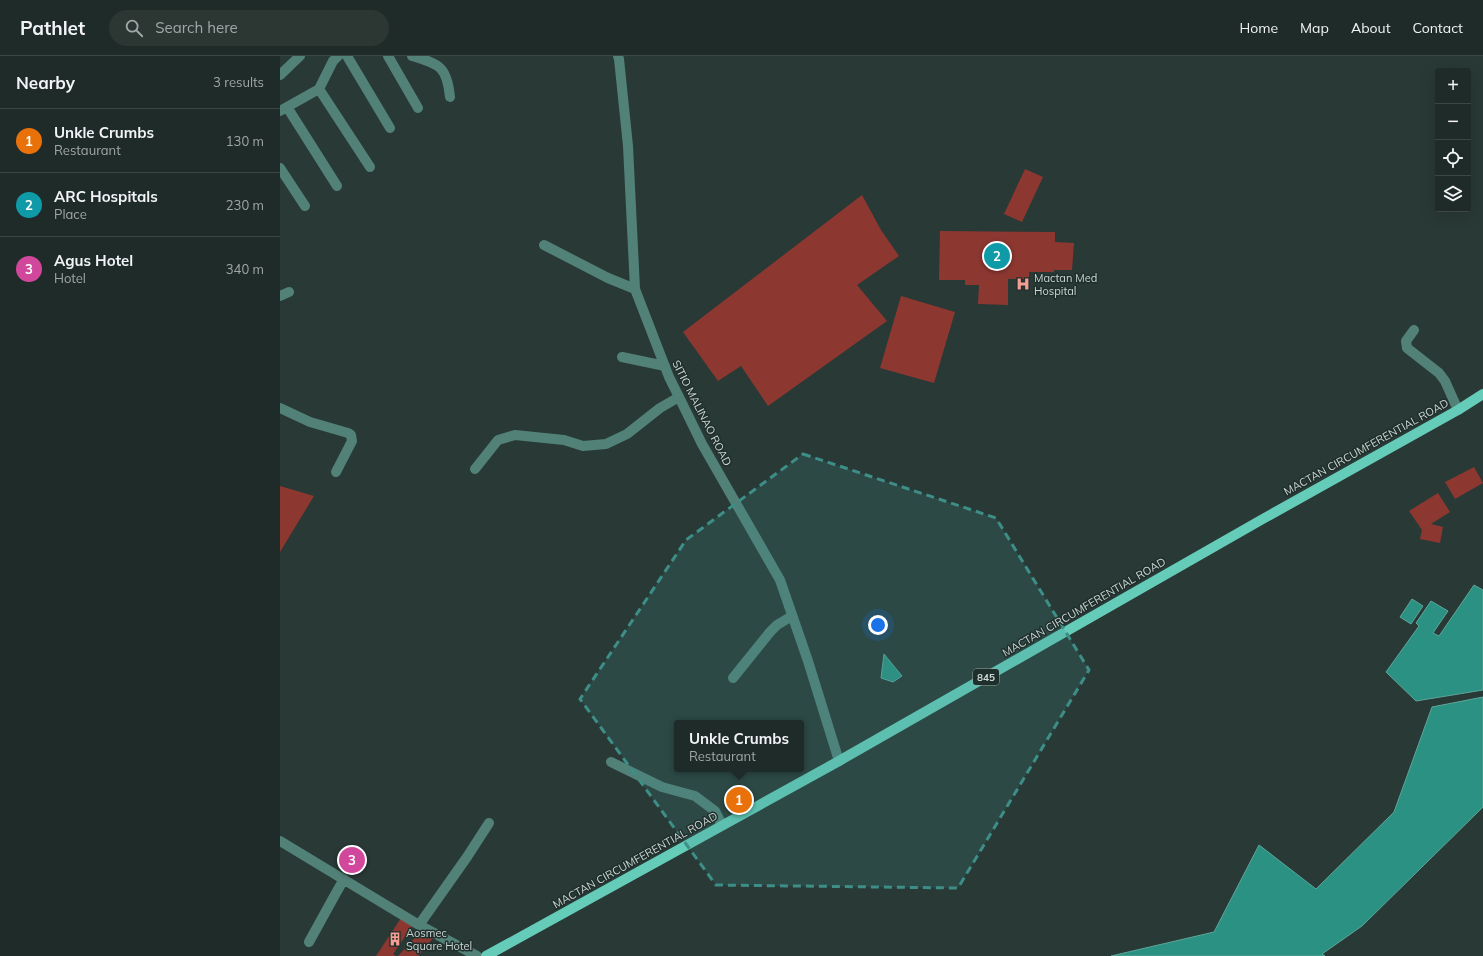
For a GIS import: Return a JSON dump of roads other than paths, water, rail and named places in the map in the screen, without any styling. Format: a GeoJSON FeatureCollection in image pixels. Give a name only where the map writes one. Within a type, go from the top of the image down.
{"type":"FeatureCollection","features":[{"type":"Feature","properties":{"kind":"main road","name":"MACTAN CIRCUMFERENTIAL ROAD"},"geometry":{"type":"LineString","coordinates":[[486,956],[839,761],[1256,523],[1458,410],[1483,394]]}},
{"type":"Feature","properties":{"kind":"street"},"geometry":{"type":"LineString","coordinates":[[280,75],[300,56]]}},
{"type":"Feature","properties":{"kind":"street"},"geometry":{"type":"LineString","coordinates":[[337,186],[283,109],[319,89],[332,61],[338,56]]}},
{"type":"Feature","properties":{"kind":"street"},"geometry":{"type":"LineString","coordinates":[[347,56],[390,128]]}},
{"type":"Feature","properties":{"kind":"street"},"geometry":{"type":"LineString","coordinates":[[388,56],[418,108]]}},
{"type":"Feature","properties":{"kind":"street"},"geometry":{"type":"LineString","coordinates":[[412,56],[432,61],[439,66],[448,81],[450,97]]}},
{"type":"Feature","properties":{"kind":"street","name":"SITIO MALINAO ROAD"},"geometry":{"type":"LineString","coordinates":[[618,56],[628,146],[635,289],[665,366],[702,444],[780,580],[808,661],[839,761]]}},
{"type":"Feature","properties":{"kind":"street"},"geometry":{"type":"LineString","coordinates":[[319,89],[370,167]]}},
{"type":"Feature","properties":{"kind":"street"},"geometry":{"type":"LineString","coordinates":[[280,168],[305,206]]}},
{"type":"Feature","properties":{"kind":"street"},"geometry":{"type":"LineString","coordinates":[[544,245],[608,278],[635,289]]}},
{"type":"Feature","properties":{"kind":"street"},"geometry":{"type":"LineString","coordinates":[[1414,330],[1406,341],[1407,348],[1442,377],[1458,410]]}},
{"type":"Feature","properties":{"kind":"street"},"geometry":{"type":"LineString","coordinates":[[622,357],[665,366]]}},
{"type":"Feature","properties":{"kind":"street"},"geometry":{"type":"LineString","coordinates":[[475,469],[498,440],[515,435],[564,440],[583,446],[606,444],[627,434],[660,408],[679,397]]}},
{"type":"Feature","properties":{"kind":"street"},"geometry":{"type":"LineString","coordinates":[[280,408],[310,422],[348,433],[351,436],[352,440],[336,472]]}},
{"type":"Feature","properties":{"kind":"street"},"geometry":{"type":"LineString","coordinates":[[733,678],[770,632],[777,625],[792,616]]}},
{"type":"Feature","properties":{"kind":"street"},"geometry":{"type":"LineString","coordinates":[[612,762],[662,787],[695,796],[715,811],[722,825]]}},
{"type":"Feature","properties":{"kind":"street"},"geometry":{"type":"LineString","coordinates":[[419,925],[489,823]]}},
{"type":"Feature","properties":{"kind":"street"},"geometry":{"type":"LineString","coordinates":[[280,841],[419,925],[477,956]]}},
{"type":"Feature","properties":{"kind":"street"},"geometry":{"type":"LineString","coordinates":[[308,942],[344,879]]}},
{"type":"Feature","properties":{"kind":"place","name":"ARC Hospitals"},"geometry":{"type":"Point","coordinates":[997,256]}},
{"type":"Feature","properties":{"kind":"place","name":"Mactan Med Hospital"},"geometry":{"type":"Point","coordinates":[1023,284]}},
{"type":"Feature","properties":{"kind":"place","name":"Unkle Crumbs"},"geometry":{"type":"Point","coordinates":[739,800]}},
{"type":"Feature","properties":{"kind":"place","name":"Agus Hotel"},"geometry":{"type":"Point","coordinates":[352,860]}},
{"type":"Feature","properties":{"kind":"place","name":"Aosmec Square Hotel"},"geometry":{"type":"Point","coordinates":[395,939]}}]}
